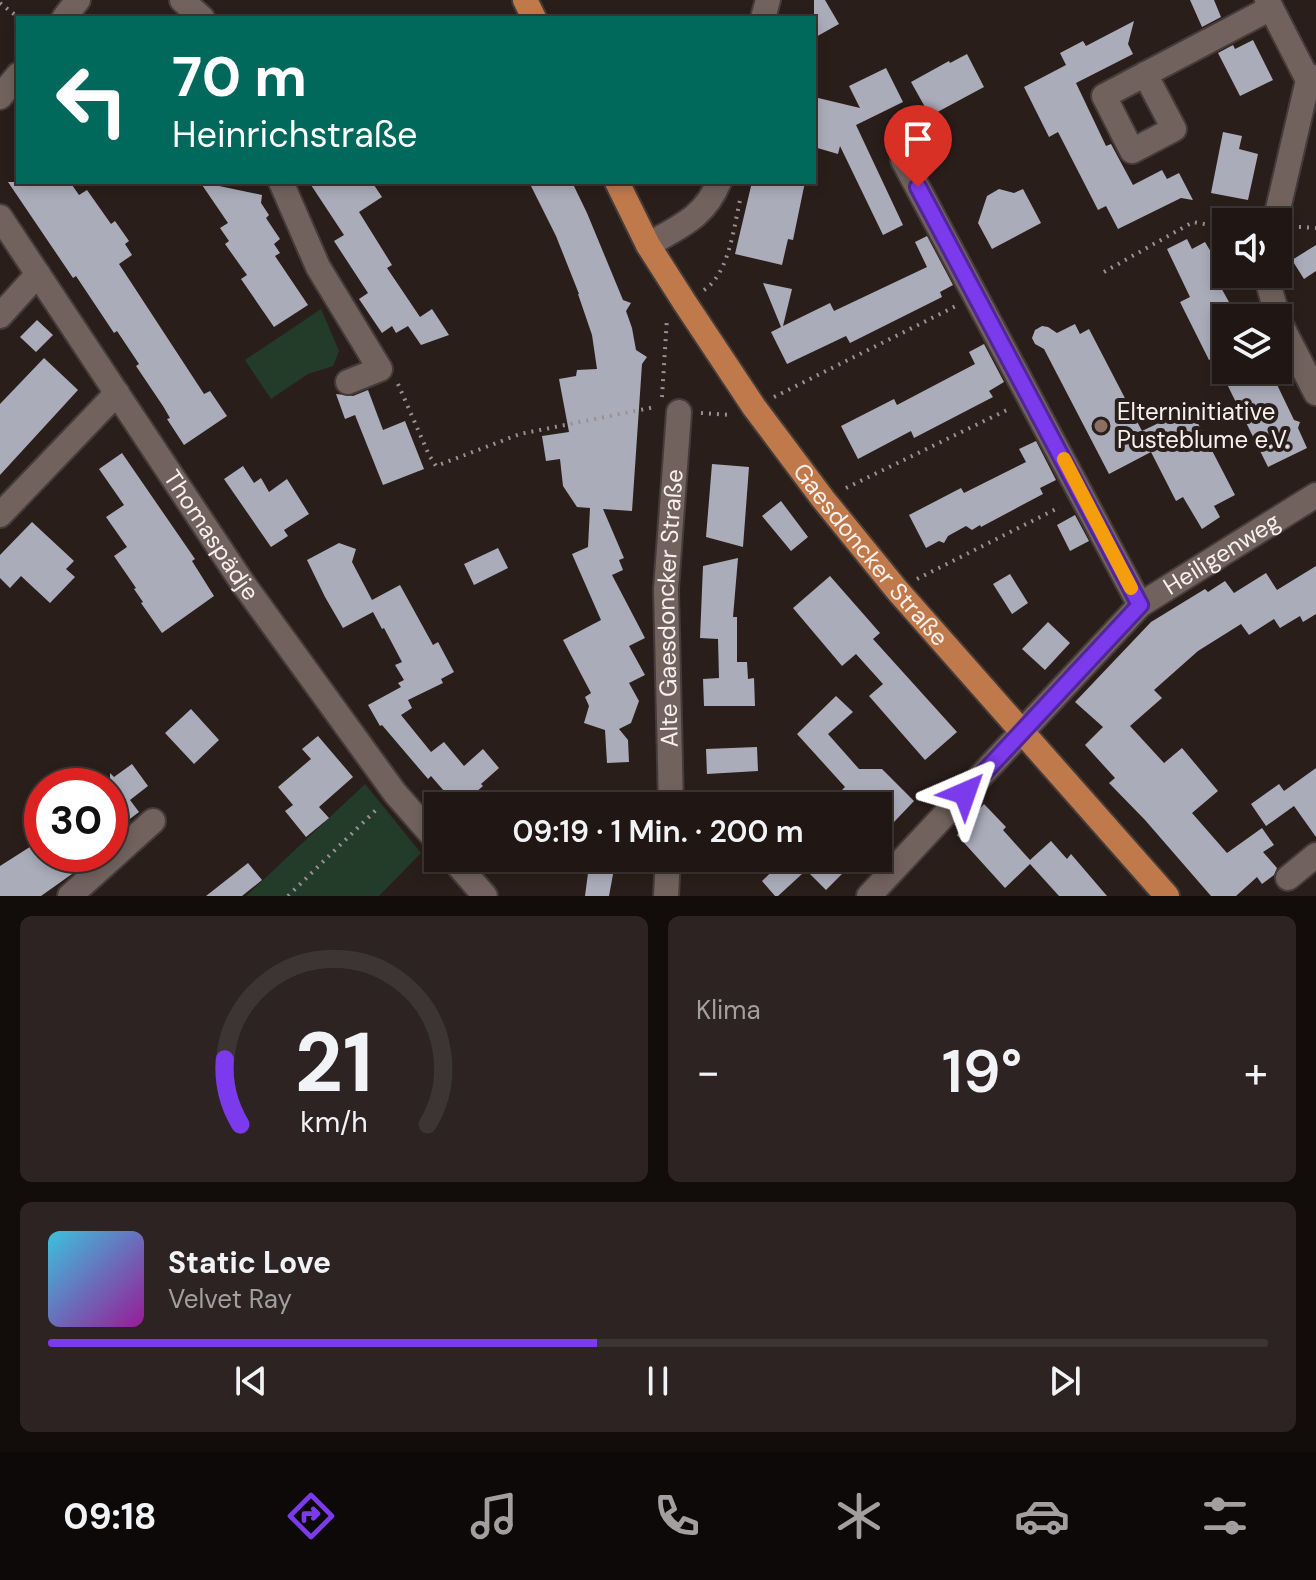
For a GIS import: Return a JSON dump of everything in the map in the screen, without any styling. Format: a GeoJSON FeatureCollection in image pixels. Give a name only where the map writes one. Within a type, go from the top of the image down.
{"type":"FeatureCollection","features":[{"type":"Feature","properties":{"kind":"main road","name":"Gaesdoncker Straße"},"geometry":{"type":"LineString","coordinates":[[618,184],[676,308],[744,411],[1167,896]]}},
{"type":"Feature","properties":{"kind":"street"},"geometry":{"type":"LineString","coordinates":[[66,16],[78,0]]}},
{"type":"Feature","properties":{"kind":"street"},"geometry":{"type":"LineString","coordinates":[[182,0],[200,16]]}},
{"type":"Feature","properties":{"kind":"street"},"geometry":{"type":"LineString","coordinates":[[1145,74],[1269,4],[1312,78],[1279,208]]}},
{"type":"Feature","properties":{"kind":"street"},"geometry":{"type":"LineString","coordinates":[[0,97],[16,77]]}},
{"type":"Feature","properties":{"kind":"street"},"geometry":{"type":"LineString","coordinates":[[903,160],[1140,605]]}},
{"type":"Feature","properties":{"kind":"street"},"geometry":{"type":"LineString","coordinates":[[282,184],[318,267],[392,367],[348,382]]}},
{"type":"Feature","properties":{"kind":"street"},"geometry":{"type":"LineString","coordinates":[[648,245],[697,217],[718,184]]}},
{"type":"Feature","properties":{"kind":"street","name":"Thomaspädje"},"geometry":{"type":"LineString","coordinates":[[0,217],[242,582],[395,793],[424,826]]}},
{"type":"Feature","properties":{"kind":"street"},"geometry":{"type":"LineString","coordinates":[[0,316],[38,274]]}},
{"type":"Feature","properties":{"kind":"street"},"geometry":{"type":"LineString","coordinates":[[1292,346],[1316,393]]}},
{"type":"Feature","properties":{"kind":"street"},"geometry":{"type":"LineString","coordinates":[[0,515],[117,393]]}},
{"type":"Feature","properties":{"kind":"street","name":"Alte Gaesdoncker Straße"},"geometry":{"type":"LineString","coordinates":[[670,409],[666,589],[671,792]]}},
{"type":"Feature","properties":{"kind":"street","name":"Heiligenweg"},"geometry":{"type":"LineString","coordinates":[[869,896],[1140,605],[1316,495]]}},
{"type":"Feature","properties":{"kind":"street"},"geometry":{"type":"LineString","coordinates":[[70,896],[153,821]]}},
{"type":"Feature","properties":{"kind":"street"},"geometry":{"type":"LineString","coordinates":[[1288,878],[1316,855]]}},
{"type":"Feature","properties":{"kind":"street"},"geometry":{"type":"LineString","coordinates":[[464,872],[485,896]]}},
{"type":"Feature","properties":{"kind":"street"},"geometry":{"type":"LineString","coordinates":[[666,896],[667,872]]}},
{"type":"Feature","properties":{"kind":"path"},"geometry":{"type":"LineString","coordinates":[[0,3],[16,16]]}},
{"type":"Feature","properties":{"kind":"path"},"geometry":{"type":"LineString","coordinates":[[670,409],[662,368],[676,308],[711,286],[725,263],[741,196]]}},
{"type":"Feature","properties":{"kind":"path"},"geometry":{"type":"LineString","coordinates":[[1104,272],[1193,222],[1212,225]]}},
{"type":"Feature","properties":{"kind":"path"},"geometry":{"type":"LineString","coordinates":[[392,367],[436,466],[520,434],[670,409],[744,411],[976,296]]}},
{"type":"Feature","properties":{"kind":"path"},"geometry":{"type":"LineString","coordinates":[[823,499],[1031,398]]}},
{"type":"Feature","properties":{"kind":"path"},"geometry":{"type":"LineString","coordinates":[[897,590],[1083,495]]}},
{"type":"Feature","properties":{"kind":"path"},"geometry":{"type":"LineString","coordinates":[[288,896],[395,793]]}},
{"type":"Feature","properties":{"kind":"green space"},"geometry":{"type":"Polygon","coordinates":[[[321,309],[339,351],[333,366],[308,374],[271,399],[245,360],[321,309]]]}},
{"type":"Feature","properties":{"kind":"green space"},"geometry":{"type":"Polygon","coordinates":[[[365,784],[421,853],[379,896],[246,896],[365,784]]]}},
{"type":"Feature","properties":{"kind":"building"},"geometry":{"type":"Polygon","coordinates":[[[814,0],[825,0],[839,24],[816,37],[814,0]]]}},
{"type":"Feature","properties":{"kind":"building"},"geometry":{"type":"Polygon","coordinates":[[[1190,0],[1214,0],[1221,17],[1202,27],[1190,0]]]}},
{"type":"Feature","properties":{"kind":"building"},"geometry":{"type":"Polygon","coordinates":[[[1134,21],[1128,44],[1133,54],[1076,83],[1106,146],[1111,144],[1133,185],[1162,170],[1167,179],[1179,173],[1193,200],[1181,198],[1118,229],[1106,206],[1098,210],[1058,132],[1049,137],[1024,87],[1066,65],[1060,53],[1083,41],[1086,46],[1134,21]]]}},
{"type":"Feature","properties":{"kind":"building"},"geometry":{"type":"Polygon","coordinates":[[[1253,40],[1273,80],[1240,96],[1218,53],[1253,40]]]}},
{"type":"Feature","properties":{"kind":"building"},"geometry":{"type":"Polygon","coordinates":[[[967,54],[984,87],[930,116],[911,82],[967,54]]]}},
{"type":"Feature","properties":{"kind":"building"},"geometry":{"type":"Polygon","coordinates":[[[886,68],[903,102],[856,125],[903,225],[883,235],[840,146],[838,154],[816,148],[816,97],[860,108],[849,86],[886,68]]]}},
{"type":"Feature","properties":{"kind":"building"},"geometry":{"type":"Polygon","coordinates":[[[1223,132],[1242,136],[1239,149],[1258,154],[1248,200],[1211,193],[1223,132]]]}},
{"type":"Feature","properties":{"kind":"building"},"geometry":{"type":"Polygon","coordinates":[[[8,182],[71,184],[79,195],[87,190],[111,224],[115,221],[129,241],[125,244],[132,255],[119,264],[204,394],[210,391],[227,416],[184,445],[136,366],[139,364],[76,276],[73,278],[8,182]]]}},
{"type":"Feature","properties":{"kind":"building"},"geometry":{"type":"Polygon","coordinates":[[[201,184],[262,195],[261,203],[269,215],[266,218],[280,239],[274,244],[280,253],[275,256],[308,305],[274,327],[241,279],[247,275],[225,244],[229,241],[220,228],[228,223],[201,184]]]}},
{"type":"Feature","properties":{"kind":"building"},"geometry":{"type":"Polygon","coordinates":[[[310,184],[373,184],[382,197],[359,212],[392,265],[387,268],[420,317],[432,309],[449,335],[421,345],[408,326],[396,333],[392,326],[382,333],[359,299],[368,293],[334,241],[344,235],[310,184]]]}},
{"type":"Feature","properties":{"kind":"building"},"geometry":{"type":"Polygon","coordinates":[[[530,184],[573,184],[623,300],[631,303],[626,311],[636,350],[647,357],[642,364],[632,511],[603,509],[624,558],[619,560],[623,570],[612,575],[645,638],[629,646],[645,675],[629,683],[639,701],[631,723],[619,729],[628,740],[629,762],[607,763],[605,730],[584,723],[589,706],[585,697],[591,693],[563,640],[601,620],[572,554],[588,547],[590,508],[577,507],[563,486],[560,459],[546,461],[542,436],[569,432],[559,379],[576,376],[577,370],[597,369],[592,335],[556,236],[530,184]]]}},
{"type":"Feature","properties":{"kind":"building"},"geometry":{"type":"Polygon","coordinates":[[[752,184],[805,184],[793,240],[788,239],[782,265],[735,254],[752,184]]]}},
{"type":"Feature","properties":{"kind":"building"},"geometry":{"type":"Polygon","coordinates":[[[999,189],[1014,193],[1023,189],[1041,223],[992,249],[978,223],[987,196],[999,189]]]}},
{"type":"Feature","properties":{"kind":"building"},"geometry":{"type":"Polygon","coordinates":[[[927,236],[953,285],[940,292],[942,297],[850,343],[846,336],[787,364],[771,332],[781,327],[763,283],[792,289],[783,326],[830,303],[834,311],[927,267],[915,242],[927,236]]]}},
{"type":"Feature","properties":{"kind":"building"},"geometry":{"type":"Polygon","coordinates":[[[1187,239],[1192,249],[1205,242],[1212,252],[1212,288],[1221,288],[1230,304],[1212,304],[1212,359],[1209,360],[1180,302],[1190,297],[1167,249],[1187,239]]]}},
{"type":"Feature","properties":{"kind":"building"},"geometry":{"type":"Polygon","coordinates":[[[1316,245],[1316,271],[1304,279],[1292,260],[1316,245]]]}},
{"type":"Feature","properties":{"kind":"building"},"geometry":{"type":"Polygon","coordinates":[[[37,320],[53,335],[36,352],[20,337],[37,320]]]}},
{"type":"Feature","properties":{"kind":"building"},"geometry":{"type":"Polygon","coordinates":[[[1075,324],[1080,334],[1089,329],[1142,431],[1190,408],[1235,495],[1214,506],[1220,517],[1202,529],[1183,497],[1176,501],[1151,452],[1109,474],[1044,349],[1032,338],[1035,330],[1042,326],[1057,333],[1075,324]]]}},
{"type":"Feature","properties":{"kind":"building"},"geometry":{"type":"Polygon","coordinates":[[[984,344],[1004,382],[989,391],[993,397],[914,438],[911,431],[858,459],[841,426],[894,399],[897,405],[975,364],[969,352],[984,344]]]}},
{"type":"Feature","properties":{"kind":"building"},"geometry":{"type":"Polygon","coordinates":[[[44,358],[78,390],[0,475],[0,404],[44,358]]]}},
{"type":"Feature","properties":{"kind":"building"},"geometry":{"type":"Polygon","coordinates":[[[1227,384],[1277,384],[1294,420],[1300,422],[1298,428],[1307,448],[1268,467],[1227,384]]]}},
{"type":"Feature","properties":{"kind":"building"},"geometry":{"type":"Polygon","coordinates":[[[368,390],[383,430],[405,421],[424,469],[383,485],[355,415],[345,419],[336,394],[353,396],[368,390]]]}},
{"type":"Feature","properties":{"kind":"building"},"geometry":{"type":"Polygon","coordinates":[[[1036,441],[1056,480],[1040,488],[1043,494],[981,527],[972,530],[966,526],[948,536],[944,543],[939,541],[926,548],[909,515],[961,488],[964,493],[1026,462],[1019,449],[1036,441]]]}},
{"type":"Feature","properties":{"kind":"building"},"geometry":{"type":"Polygon","coordinates":[[[122,453],[195,559],[192,561],[214,596],[162,633],[114,556],[127,547],[106,517],[124,505],[99,469],[122,453]]]}},
{"type":"Feature","properties":{"kind":"building"},"geometry":{"type":"Polygon","coordinates":[[[712,464],[749,467],[743,547],[706,537],[712,464]]]}},
{"type":"Feature","properties":{"kind":"building"},"geometry":{"type":"Polygon","coordinates":[[[243,466],[254,483],[261,478],[269,492],[287,479],[309,514],[284,530],[288,536],[271,547],[224,479],[243,466]]]}},
{"type":"Feature","properties":{"kind":"building"},"geometry":{"type":"Polygon","coordinates":[[[781,501],[808,537],[791,551],[762,516],[781,501]]]}},
{"type":"Feature","properties":{"kind":"building"},"geometry":{"type":"Polygon","coordinates":[[[1075,515],[1089,541],[1070,551],[1057,525],[1075,515]]]}},
{"type":"Feature","properties":{"kind":"building"},"geometry":{"type":"Polygon","coordinates":[[[32,522],[74,561],[66,569],[75,577],[50,603],[21,576],[10,588],[0,578],[0,555],[32,522]]]}},
{"type":"Feature","properties":{"kind":"building"},"geometry":{"type":"Polygon","coordinates":[[[339,543],[356,549],[352,562],[372,600],[400,585],[433,645],[438,642],[454,672],[441,679],[443,683],[408,700],[412,708],[401,715],[431,752],[444,742],[464,766],[483,749],[499,768],[476,792],[445,792],[431,776],[428,779],[380,726],[368,705],[401,687],[398,683],[404,680],[395,665],[402,662],[373,612],[343,628],[307,560],[339,543]]]}},
{"type":"Feature","properties":{"kind":"building"},"geometry":{"type":"Polygon","coordinates":[[[498,548],[508,568],[474,585],[464,564],[498,548]]]}},
{"type":"Feature","properties":{"kind":"building"},"geometry":{"type":"Polygon","coordinates":[[[738,558],[733,617],[737,617],[737,662],[747,662],[748,679],[754,678],[755,706],[704,706],[703,679],[719,678],[718,639],[700,638],[703,566],[738,558]]]}},
{"type":"Feature","properties":{"kind":"building"},"geometry":{"type":"Polygon","coordinates":[[[1316,566],[1316,614],[1303,622],[1300,616],[1280,628],[1274,619],[1249,635],[1241,624],[1198,651],[1154,690],[1162,698],[1130,726],[1164,763],[1182,748],[1218,791],[1192,813],[1227,853],[1262,828],[1274,845],[1263,852],[1277,868],[1274,875],[1262,884],[1257,877],[1236,896],[1211,896],[1109,783],[1115,778],[1085,745],[1103,727],[1075,702],[1151,622],[1205,589],[1208,592],[1225,581],[1234,593],[1266,573],[1277,590],[1316,566]]]}},
{"type":"Feature","properties":{"kind":"building"},"geometry":{"type":"Polygon","coordinates":[[[1010,574],[1028,603],[1012,614],[993,584],[1010,574]]]}},
{"type":"Feature","properties":{"kind":"building"},"geometry":{"type":"Polygon","coordinates":[[[830,576],[880,633],[873,639],[957,732],[925,760],[869,696],[883,684],[856,654],[842,666],[793,608],[830,576]]]}},
{"type":"Feature","properties":{"kind":"building"},"geometry":{"type":"Polygon","coordinates":[[[1048,622],[1070,643],[1045,670],[1022,649],[1048,622]]]}},
{"type":"Feature","properties":{"kind":"building"},"geometry":{"type":"Polygon","coordinates":[[[836,696],[853,712],[828,734],[859,769],[882,769],[914,801],[894,822],[892,792],[840,792],[845,787],[797,734],[836,696]]]}},
{"type":"Feature","properties":{"kind":"building"},"geometry":{"type":"Polygon","coordinates":[[[191,709],[219,740],[194,764],[165,733],[191,709]]]}},
{"type":"Feature","properties":{"kind":"building"},"geometry":{"type":"Polygon","coordinates":[[[318,736],[353,777],[319,807],[329,818],[306,837],[285,811],[293,805],[278,787],[311,759],[302,749],[318,736]]]}},
{"type":"Feature","properties":{"kind":"building"},"geometry":{"type":"Polygon","coordinates":[[[757,747],[758,771],[707,774],[706,749],[757,747]]]}},
{"type":"Feature","properties":{"kind":"building"},"geometry":{"type":"Polygon","coordinates":[[[132,764],[148,786],[130,800],[139,812],[128,820],[128,768],[132,764]]]}},
{"type":"Feature","properties":{"kind":"building"},"geometry":{"type":"Polygon","coordinates":[[[1316,768],[1316,837],[1294,806],[1266,826],[1251,804],[1279,784],[1284,791],[1316,768]]]}},
{"type":"Feature","properties":{"kind":"building"},"geometry":{"type":"Polygon","coordinates":[[[984,804],[1006,827],[1003,830],[1030,860],[1051,841],[1067,859],[1071,854],[1107,896],[1059,896],[1030,864],[1005,888],[957,835],[984,804]]]}},
{"type":"Feature","properties":{"kind":"building"},"geometry":{"type":"Polygon","coordinates":[[[24,851],[24,872],[74,872],[41,896],[0,896],[0,866],[24,851]]]}},
{"type":"Feature","properties":{"kind":"building"},"geometry":{"type":"Polygon","coordinates":[[[248,863],[262,880],[242,896],[206,896],[248,863]]]}},
{"type":"Feature","properties":{"kind":"building"},"geometry":{"type":"Polygon","coordinates":[[[588,872],[613,872],[609,896],[585,896],[588,872]]]}},
{"type":"Feature","properties":{"kind":"building"},"geometry":{"type":"Polygon","coordinates":[[[771,872],[802,874],[778,896],[762,881],[771,872]]]}},
{"type":"Feature","properties":{"kind":"building"},"geometry":{"type":"Polygon","coordinates":[[[808,872],[844,872],[826,890],[808,872]]]}},
{"type":"Feature","properties":{"kind":"slow traffic"},"geometry":{"type":"LineString","coordinates":[[1064,459],[1131,588]]}},
{"type":"Feature","properties":{"kind":"place","name":"Elterninitiative Pusteblume e.V."},"geometry":{"type":"Point","coordinates":[1101,426]}},
{"type":"Feature","properties":{"kind":"route"},"geometry":{"type":"LineString","coordinates":[[918,187],[1140,605],[965,793]]}}]}
